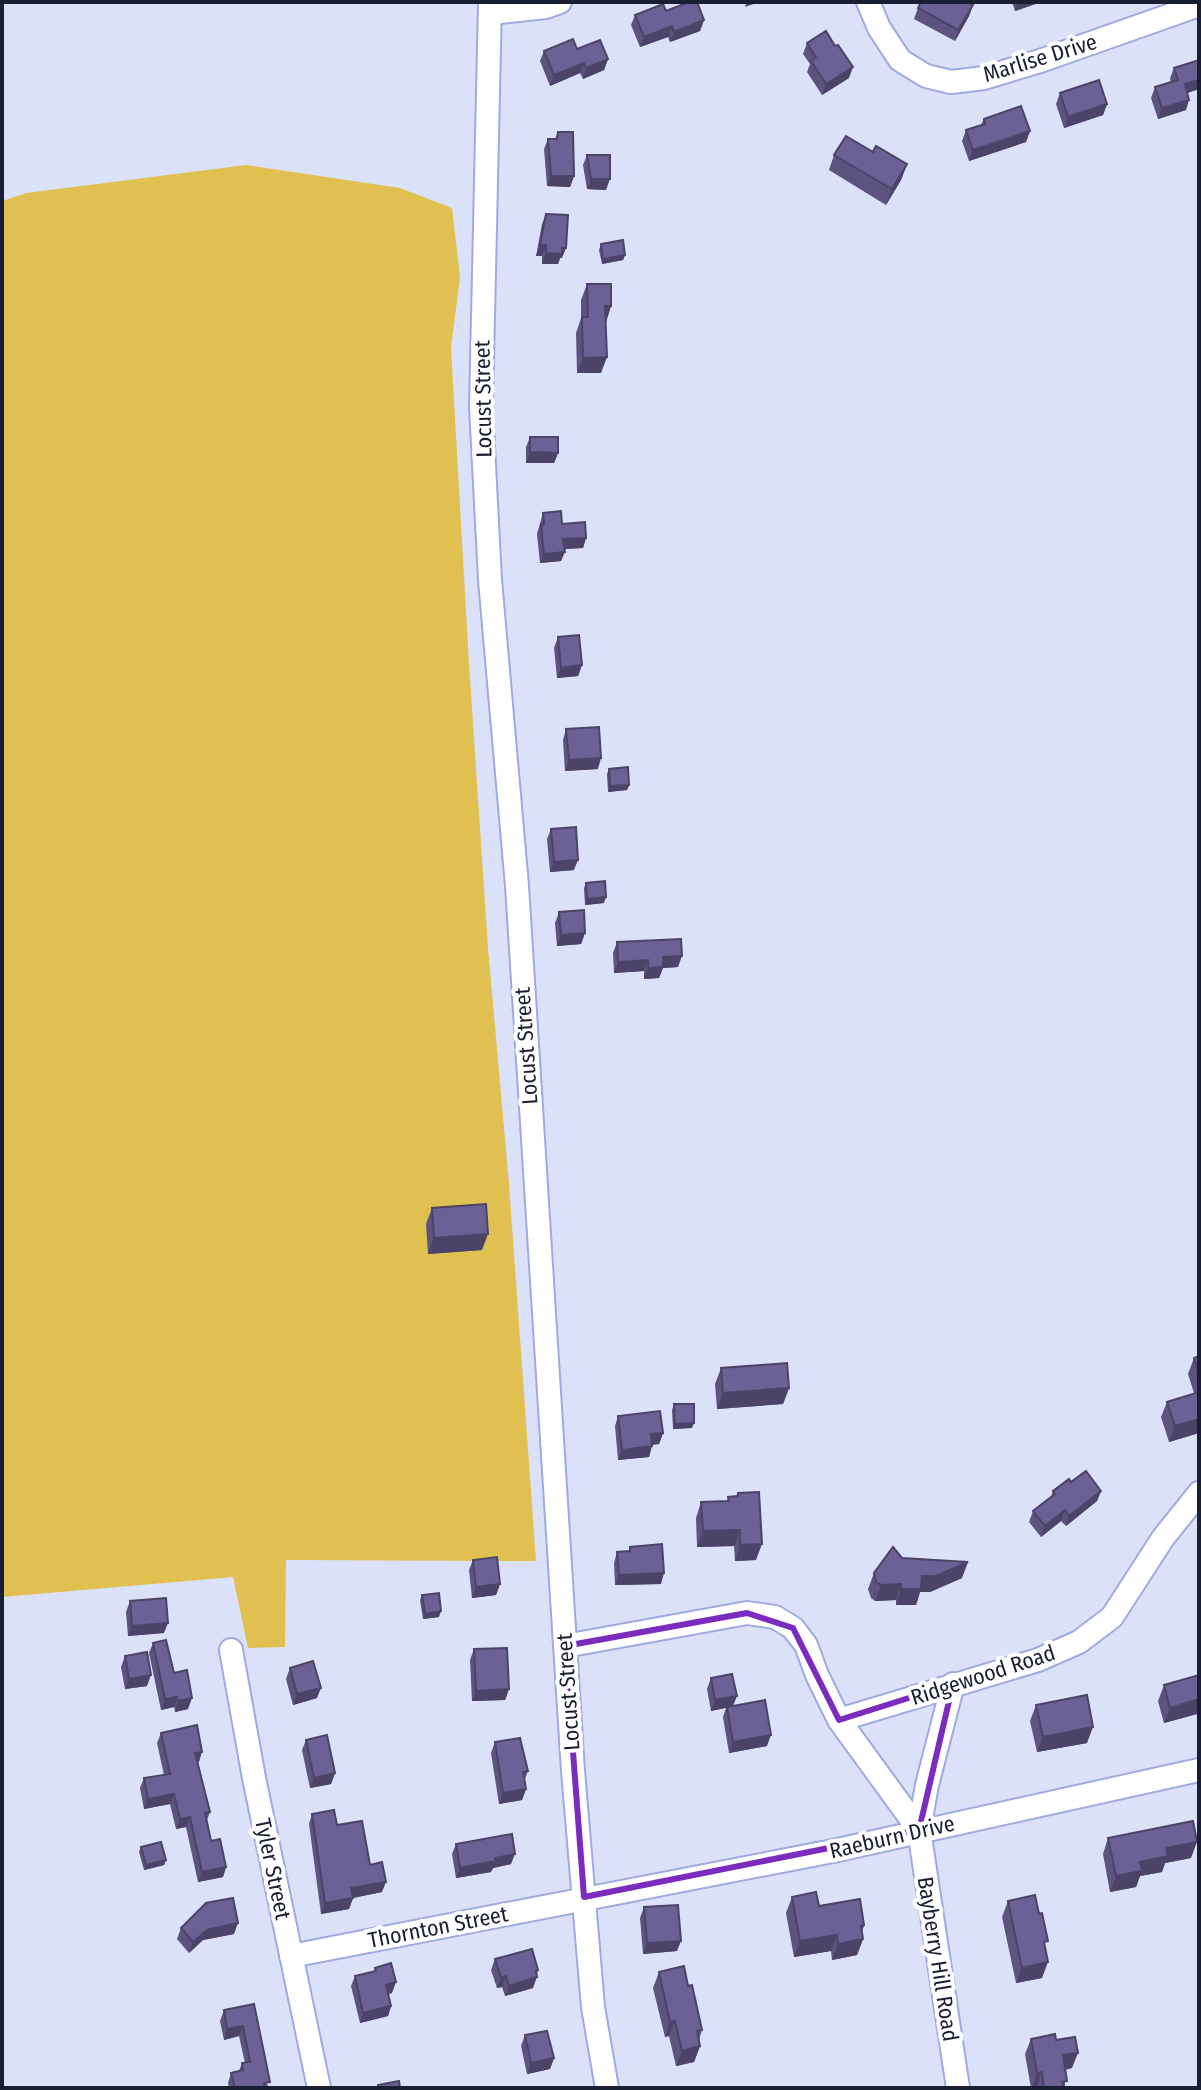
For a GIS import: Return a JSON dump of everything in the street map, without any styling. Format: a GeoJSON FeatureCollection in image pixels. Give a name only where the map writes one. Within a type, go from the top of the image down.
{"type":"FeatureCollection","features":[{"type":"Feature","properties":{"kind":"street"},"geometry":{"type":"LineString","coordinates":[[491,8],[546,7],[560,2]]}},
{"type":"Feature","properties":{"kind":"street","name":"Marlise Drive"},"geometry":{"type":"LineString","coordinates":[[868,2],[879,28],[900,60],[926,76],[951,82],[984,78],[1026,65],[1199,5]]}},
{"type":"Feature","properties":{"kind":"street","name":"Locust Street"},"geometry":{"type":"LineString","coordinates":[[491,8],[482,298],[481,407],[485,489],[516,871],[584,1897],[593,2007],[607,2088]]}},
{"type":"Feature","properties":{"kind":"street","name":"Ridgewood Road"},"geometry":{"type":"LineString","coordinates":[[839,1720],[1038,1660],[1079,1642],[1112,1617],[1163,1538],[1199,1493]]}},
{"type":"Feature","properties":{"kind":"street","name":"Bayberry Hill Road"},"geometry":{"type":"LineString","coordinates":[[565,1646],[747,1613],[775,1617],[793,1628],[806,1645],[839,1720],[919,1830]]}},
{"type":"Feature","properties":{"kind":"street","name":"Tyler Street"},"geometry":{"type":"LineString","coordinates":[[231,1650],[319,2088]]}},
{"type":"Feature","properties":{"kind":"street","name":"Bayberry Hill Road"},"geometry":{"type":"LineString","coordinates":[[953,1684],[927,1785],[919,1830],[958,2088]]}},
{"type":"Feature","properties":{"kind":"street","name":"Raeburn Drive"},"geometry":{"type":"LineString","coordinates":[[584,1897],[833,1851],[1199,1770]]}},
{"type":"Feature","properties":{"kind":"street","name":"Thornton Street"},"geometry":{"type":"LineString","coordinates":[[291,1956],[584,1897]]}},
{"type":"Feature","properties":{"kind":"highlighted area"},"geometry":{"type":"Polygon","coordinates":[[[747,1613],[793,1628],[839,1720],[953,1684],[919,1830],[584,1897],[565,1646],[747,1613]]]}},
{"type":"Feature","properties":{"kind":"shaded area"},"geometry":{"type":"Polygon","coordinates":[[[246,165],[400,188],[452,208],[460,277],[451,348],[469,664],[536,1561],[286,1560],[285,1647],[248,1648],[233,1577],[2,1597],[2,201],[26,193],[246,165]]]}},
{"type":"Feature","properties":{"kind":"building"},"geometry":{"type":"Polygon","coordinates":[[[697,2],[704,20],[674,32],[672,26],[644,37],[635,15],[663,4],[666,11],[697,2]]]}},
{"type":"Feature","properties":{"kind":"building"},"geometry":{"type":"Polygon","coordinates":[[[921,2],[967,2],[973,5],[958,30],[918,8],[921,2]]]}},
{"type":"Feature","properties":{"kind":"building"},"geometry":{"type":"Polygon","coordinates":[[[826,31],[853,67],[826,84],[811,61],[816,58],[807,43],[826,31]]]}},
{"type":"Feature","properties":{"kind":"building"},"geometry":{"type":"Polygon","coordinates":[[[573,39],[577,49],[600,40],[608,59],[586,68],[584,63],[554,75],[544,51],[573,39]]]}},
{"type":"Feature","properties":{"kind":"building"},"geometry":{"type":"Polygon","coordinates":[[[1199,60],[1199,80],[1185,84],[1189,100],[1162,108],[1155,87],[1178,80],[1174,68],[1199,60]]]}},
{"type":"Feature","properties":{"kind":"building"},"geometry":{"type":"Polygon","coordinates":[[[1099,80],[1107,104],[1068,117],[1060,93],[1099,80]]]}},
{"type":"Feature","properties":{"kind":"building"},"geometry":{"type":"Polygon","coordinates":[[[1021,106],[1030,131],[973,150],[966,130],[985,124],[984,119],[1021,106]]]}},
{"type":"Feature","properties":{"kind":"building"},"geometry":{"type":"Polygon","coordinates":[[[558,132],[573,132],[574,176],[551,176],[548,139],[557,139],[558,132]]]}},
{"type":"Feature","properties":{"kind":"building"},"geometry":{"type":"Polygon","coordinates":[[[846,136],[873,152],[876,146],[907,164],[892,189],[834,155],[846,136]]]}},
{"type":"Feature","properties":{"kind":"building"},"geometry":{"type":"Polygon","coordinates":[[[587,155],[610,155],[610,179],[591,179],[587,155]]]}},
{"type":"Feature","properties":{"kind":"building"},"geometry":{"type":"Polygon","coordinates":[[[546,214],[568,215],[566,248],[562,248],[562,254],[546,253],[546,245],[540,245],[546,214]]]}},
{"type":"Feature","properties":{"kind":"building"},"geometry":{"type":"Polygon","coordinates":[[[623,240],[625,255],[603,259],[601,244],[623,240]]]}},
{"type":"Feature","properties":{"kind":"building"},"geometry":{"type":"Polygon","coordinates":[[[587,284],[611,284],[611,306],[605,306],[607,357],[583,358],[582,317],[588,317],[587,284]]]}},
{"type":"Feature","properties":{"kind":"building"},"geometry":{"type":"Polygon","coordinates":[[[530,437],[558,437],[558,453],[530,452],[530,437]]]}},
{"type":"Feature","properties":{"kind":"building"},"geometry":{"type":"Polygon","coordinates":[[[561,511],[562,524],[585,522],[586,538],[563,539],[565,552],[544,554],[543,513],[561,511]]]}},
{"type":"Feature","properties":{"kind":"building"},"geometry":{"type":"Polygon","coordinates":[[[579,635],[582,665],[561,668],[558,637],[579,635]]]}},
{"type":"Feature","properties":{"kind":"building"},"geometry":{"type":"Polygon","coordinates":[[[599,727],[601,758],[569,760],[566,729],[599,727]]]}},
{"type":"Feature","properties":{"kind":"building"},"geometry":{"type":"Polygon","coordinates":[[[628,767],[629,785],[610,786],[609,769],[628,767]]]}},
{"type":"Feature","properties":{"kind":"building"},"geometry":{"type":"Polygon","coordinates":[[[576,827],[578,860],[554,862],[551,829],[576,827]]]}},
{"type":"Feature","properties":{"kind":"building"},"geometry":{"type":"Polygon","coordinates":[[[605,881],[606,897],[587,899],[586,883],[605,881]]]}},
{"type":"Feature","properties":{"kind":"building"},"geometry":{"type":"Polygon","coordinates":[[[584,910],[585,933],[561,935],[559,912],[584,910]]]}},
{"type":"Feature","properties":{"kind":"building"},"geometry":{"type":"Polygon","coordinates":[[[681,939],[682,956],[663,957],[663,967],[648,968],[648,960],[618,962],[617,942],[681,939]]]}},
{"type":"Feature","properties":{"kind":"building"},"geometry":{"type":"Polygon","coordinates":[[[486,1204],[488,1234],[434,1238],[432,1208],[486,1204]]]}},
{"type":"Feature","properties":{"kind":"building"},"geometry":{"type":"Polygon","coordinates":[[[1199,1356],[1199,1374],[1194,1358],[1199,1356]]]}},
{"type":"Feature","properties":{"kind":"building"},"geometry":{"type":"Polygon","coordinates":[[[787,1363],[789,1388],[723,1393],[721,1368],[787,1363]]]}},
{"type":"Feature","properties":{"kind":"building"},"geometry":{"type":"Polygon","coordinates":[[[1199,1392],[1199,1419],[1175,1426],[1167,1402],[1199,1392]]]}},
{"type":"Feature","properties":{"kind":"building"},"geometry":{"type":"Polygon","coordinates":[[[674,1404],[694,1404],[694,1423],[675,1424],[674,1404]]]}},
{"type":"Feature","properties":{"kind":"building"},"geometry":{"type":"Polygon","coordinates":[[[660,1411],[663,1433],[651,1434],[652,1446],[622,1450],[618,1416],[660,1411]]]}},
{"type":"Feature","properties":{"kind":"building"},"geometry":{"type":"Polygon","coordinates":[[[1086,1471],[1101,1491],[1069,1516],[1065,1510],[1045,1526],[1033,1511],[1055,1494],[1053,1491],[1086,1471]]]}},
{"type":"Feature","properties":{"kind":"building"},"geometry":{"type":"Polygon","coordinates":[[[759,1492],[762,1544],[740,1545],[740,1530],[703,1531],[701,1502],[729,1501],[728,1497],[738,1496],[738,1493],[759,1492]]]}},
{"type":"Feature","properties":{"kind":"building"},"geometry":{"type":"Polygon","coordinates":[[[662,1544],[664,1573],[619,1575],[617,1552],[630,1551],[630,1547],[662,1544]]]}},
{"type":"Feature","properties":{"kind":"building"},"geometry":{"type":"Polygon","coordinates":[[[893,1547],[902,1558],[968,1562],[936,1576],[922,1576],[921,1589],[901,1589],[901,1584],[881,1585],[876,1582],[874,1573],[893,1547]]]}},
{"type":"Feature","properties":{"kind":"building"},"geometry":{"type":"Polygon","coordinates":[[[497,1557],[500,1584],[476,1587],[473,1560],[497,1557]]]}},
{"type":"Feature","properties":{"kind":"building"},"geometry":{"type":"Polygon","coordinates":[[[439,1593],[441,1611],[425,1614],[422,1595],[439,1593]]]}},
{"type":"Feature","properties":{"kind":"building"},"geometry":{"type":"Polygon","coordinates":[[[166,1598],[168,1623],[132,1626],[130,1601],[166,1598]]]}},
{"type":"Feature","properties":{"kind":"building"},"geometry":{"type":"Polygon","coordinates":[[[166,1640],[174,1673],[187,1670],[192,1698],[178,1701],[177,1697],[165,1699],[153,1643],[166,1640]]]}},
{"type":"Feature","properties":{"kind":"building"},"geometry":{"type":"Polygon","coordinates":[[[507,1648],[509,1689],[476,1691],[474,1649],[507,1648]]]}},
{"type":"Feature","properties":{"kind":"building"},"geometry":{"type":"Polygon","coordinates":[[[147,1652],[151,1675],[129,1679],[125,1656],[147,1652]]]}},
{"type":"Feature","properties":{"kind":"building"},"geometry":{"type":"Polygon","coordinates":[[[313,1661],[321,1688],[297,1694],[290,1668],[313,1661]]]}},
{"type":"Feature","properties":{"kind":"building"},"geometry":{"type":"Polygon","coordinates":[[[732,1674],[737,1696],[715,1700],[711,1678],[732,1674]]]}},
{"type":"Feature","properties":{"kind":"building"},"geometry":{"type":"Polygon","coordinates":[[[1199,1675],[1199,1699],[1170,1708],[1164,1685],[1199,1675]]]}},
{"type":"Feature","properties":{"kind":"building"},"geometry":{"type":"Polygon","coordinates":[[[1087,1695],[1093,1727],[1043,1737],[1036,1705],[1087,1695]]]}},
{"type":"Feature","properties":{"kind":"building"},"geometry":{"type":"Polygon","coordinates":[[[765,1700],[771,1735],[733,1742],[727,1707],[765,1700]]]}},
{"type":"Feature","properties":{"kind":"building"},"geometry":{"type":"Polygon","coordinates":[[[197,1725],[202,1752],[195,1753],[210,1812],[205,1813],[211,1841],[220,1839],[226,1867],[202,1872],[190,1817],[180,1819],[174,1794],[148,1799],[144,1778],[170,1774],[161,1733],[197,1725]]]}},
{"type":"Feature","properties":{"kind":"building"},"geometry":{"type":"Polygon","coordinates":[[[327,1735],[335,1773],[314,1778],[306,1740],[327,1735]]]}},
{"type":"Feature","properties":{"kind":"building"},"geometry":{"type":"Polygon","coordinates":[[[520,1738],[528,1771],[523,1772],[526,1789],[503,1793],[495,1742],[520,1738]]]}},
{"type":"Feature","properties":{"kind":"building"},"geometry":{"type":"Polygon","coordinates":[[[334,1810],[337,1825],[362,1821],[370,1865],[382,1862],[386,1882],[351,1888],[353,1898],[325,1903],[312,1814],[334,1810]]]}},
{"type":"Feature","properties":{"kind":"building"},"geometry":{"type":"Polygon","coordinates":[[[1193,1821],[1197,1842],[1166,1848],[1168,1856],[1140,1862],[1142,1871],[1116,1876],[1108,1838],[1193,1821]]]}},
{"type":"Feature","properties":{"kind":"building"},"geometry":{"type":"Polygon","coordinates":[[[512,1834],[515,1854],[460,1868],[456,1844],[512,1834]]]}},
{"type":"Feature","properties":{"kind":"building"},"geometry":{"type":"Polygon","coordinates":[[[161,1842],[166,1860],[146,1865],[141,1847],[161,1842]]]}},
{"type":"Feature","properties":{"kind":"building"},"geometry":{"type":"Polygon","coordinates":[[[816,1892],[819,1906],[860,1899],[863,1939],[838,1944],[837,1935],[800,1941],[792,1897],[816,1892]]]}},
{"type":"Feature","properties":{"kind":"building"},"geometry":{"type":"Polygon","coordinates":[[[1035,1895],[1048,1941],[1044,1942],[1048,1962],[1022,1968],[1008,1901],[1035,1895]]]}},
{"type":"Feature","properties":{"kind":"building"},"geometry":{"type":"Polygon","coordinates":[[[233,1898],[238,1923],[207,1930],[193,1942],[181,1928],[206,1903],[233,1898]]]}},
{"type":"Feature","properties":{"kind":"building"},"geometry":{"type":"Polygon","coordinates":[[[678,1905],[681,1941],[647,1943],[644,1907],[678,1905]]]}},
{"type":"Feature","properties":{"kind":"building"},"geometry":{"type":"Polygon","coordinates":[[[532,1949],[537,1977],[509,1986],[506,1976],[501,1978],[495,1959],[532,1949]]]}},
{"type":"Feature","properties":{"kind":"building"},"geometry":{"type":"Polygon","coordinates":[[[391,1963],[396,1982],[386,1985],[391,2006],[363,2013],[355,1976],[376,1971],[375,1968],[391,1963]]]}},
{"type":"Feature","properties":{"kind":"building"},"geometry":{"type":"Polygon","coordinates":[[[684,1966],[688,1986],[692,1985],[702,2030],[697,2031],[700,2046],[682,2051],[675,2021],[670,2022],[659,1972],[684,1966]]]}},
{"type":"Feature","properties":{"kind":"building"},"geometry":{"type":"Polygon","coordinates":[[[254,2004],[270,2082],[264,2083],[265,2088],[235,2088],[231,2073],[243,2070],[242,2063],[250,2062],[243,2026],[227,2029],[224,2010],[254,2004]]]}},
{"type":"Feature","properties":{"kind":"building"},"geometry":{"type":"Polygon","coordinates":[[[547,2031],[554,2058],[531,2063],[525,2035],[547,2031]]]}},
{"type":"Feature","properties":{"kind":"building"},"geometry":{"type":"Polygon","coordinates":[[[1055,2034],[1056,2040],[1075,2037],[1078,2053],[1063,2055],[1067,2081],[1062,2082],[1064,2088],[1044,2088],[1042,2072],[1037,2073],[1031,2039],[1055,2034]]]}},
{"type":"Feature","properties":{"kind":"building"},"geometry":{"type":"Polygon","coordinates":[[[399,2081],[400,2088],[378,2088],[378,2085],[399,2081]]]}}]}
